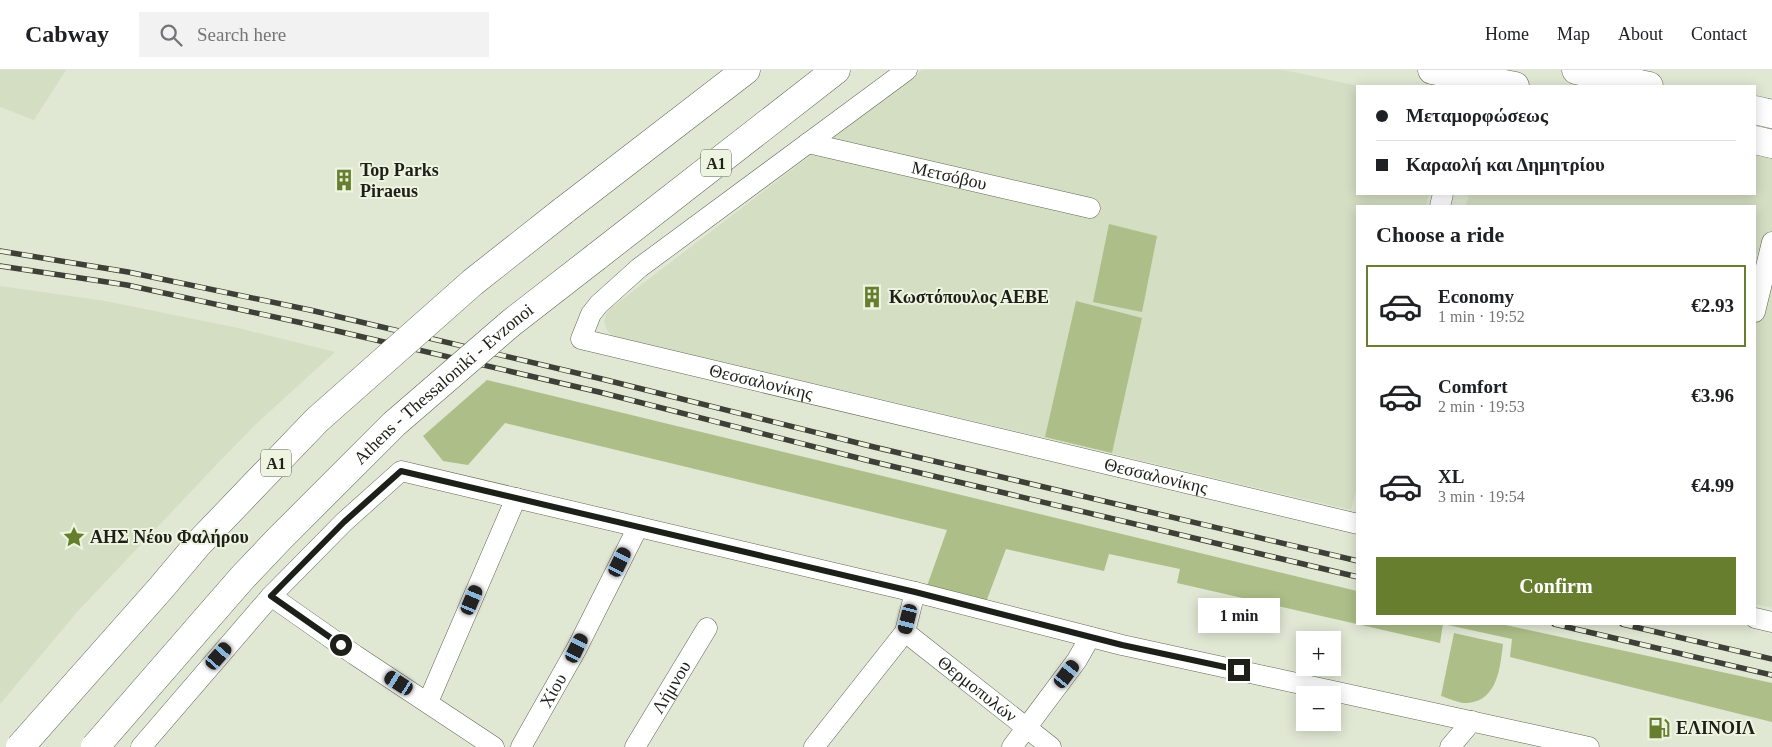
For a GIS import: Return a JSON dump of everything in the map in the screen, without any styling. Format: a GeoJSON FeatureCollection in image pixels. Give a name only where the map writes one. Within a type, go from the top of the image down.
{"type":"FeatureCollection","features":[{"type":"Feature","properties":{"kind":"main road","name":"Α1"},"geometry":{"type":"LineString","coordinates":[[20,747],[198,544],[317,420],[473,282],[746,70]]}},
{"type":"Feature","properties":{"kind":"main road","name":"Athens - Thessaloniki - Evzonoi"},"geometry":{"type":"LineString","coordinates":[[95,747],[242,578],[394,424],[511,323],[836,70]]}},
{"type":"Feature","properties":{"kind":"main road"},"geometry":{"type":"LineString","coordinates":[[1432,70],[1470,82],[1504,85]]}},
{"type":"Feature","properties":{"kind":"main road"},"geometry":{"type":"LineString","coordinates":[[1576,70],[1644,85]]}},
{"type":"Feature","properties":{"kind":"main road"},"geometry":{"type":"LineString","coordinates":[[1756,110],[1772,114]]}},
{"type":"Feature","properties":{"kind":"main road"},"geometry":{"type":"LineString","coordinates":[[1756,140],[1772,144]]}},
{"type":"Feature","properties":{"kind":"street","name":"Θεσσαλονίκης"},"geometry":{"type":"LineString","coordinates":[[908,70],[639,268],[595,309],[591,314],[581,339],[1356,524]]}},
{"type":"Feature","properties":{"kind":"street","name":"Μετσόβου"},"geometry":{"type":"LineString","coordinates":[[808,143],[1090,208]]}},
{"type":"Feature","properties":{"kind":"street"},"geometry":{"type":"LineString","coordinates":[[1756,308],[1772,242]]}},
{"type":"Feature","properties":{"kind":"street"},"geometry":{"type":"LineString","coordinates":[[141,747],[271,596],[344,522],[401,471],[915,592],[1090,637],[1590,747]]}},
{"type":"Feature","properties":{"kind":"street"},"geometry":{"type":"LineString","coordinates":[[428,702],[516,498]]}},
{"type":"Feature","properties":{"kind":"street","name":"Χίου"},"geometry":{"type":"LineString","coordinates":[[521,747],[577,648],[638,527]]}},
{"type":"Feature","properties":{"kind":"street"},"geometry":{"type":"LineString","coordinates":[[814,747],[905,632],[915,592]]}},
{"type":"Feature","properties":{"kind":"street"},"geometry":{"type":"LineString","coordinates":[[271,596],[355,655],[494,747]]}},
{"type":"Feature","properties":{"kind":"street"},"geometry":{"type":"LineString","coordinates":[[1756,618],[1772,622]]}},
{"type":"Feature","properties":{"kind":"street","name":"Λήμνου"},"geometry":{"type":"LineString","coordinates":[[635,747],[708,628]]}},
{"type":"Feature","properties":{"kind":"street","name":"Θερμοπυλών"},"geometry":{"type":"LineString","coordinates":[[905,632],[1051,747]]}},
{"type":"Feature","properties":{"kind":"street"},"geometry":{"type":"LineString","coordinates":[[1012,747],[1077,660],[1090,637]]}},
{"type":"Feature","properties":{"kind":"street"},"geometry":{"type":"LineString","coordinates":[[1450,747],[1472,721]]}},
{"type":"Feature","properties":{"kind":"shaded area"},"geometry":{"type":"Polygon","coordinates":[[[0,70],[66,70],[34,120],[0,107],[0,70]]]}},
{"type":"Feature","properties":{"kind":"shaded area"},"geometry":{"type":"Polygon","coordinates":[[[922,70],[1284,70],[1356,86],[1356,195],[1429,195],[1426,205],[1356,205],[1356,491],[1351,510],[612,336],[604,322],[606,314],[611,308],[922,70]]]}},
{"type":"Feature","properties":{"kind":"shaded area"},"geometry":{"type":"Polygon","coordinates":[[[1756,146],[1772,150],[1772,608],[1756,604],[1756,205],[1466,205],[1469,195],[1756,195],[1756,146]]]}},
{"type":"Feature","properties":{"kind":"shaded area","name":"ΑΗΣ Νέου Φαλήρου"},"geometry":{"type":"Polygon","coordinates":[[[0,286],[105,301],[238,328],[335,352],[256,424],[218,463],[77,612],[0,704],[0,286]]]}},
{"type":"Feature","properties":{"kind":"green space"},"geometry":{"type":"Polygon","coordinates":[[[1109,224],[1157,236],[1142,312],[1093,302],[1109,224]]]}},
{"type":"Feature","properties":{"kind":"green space"},"geometry":{"type":"Polygon","coordinates":[[[1076,301],[1142,318],[1112,453],[1045,437],[1076,301]]]}},
{"type":"Feature","properties":{"kind":"green space"},"geometry":{"type":"Polygon","coordinates":[[[487,380],[1356,591],[1356,624],[1177,583],[1180,569],[1109,554],[1104,571],[1006,549],[986,602],[927,586],[947,530],[505,423],[468,465],[443,461],[423,436],[487,380]]]}},
{"type":"Feature","properties":{"kind":"green space"},"geometry":{"type":"Polygon","coordinates":[[[1361,625],[1443,625],[1440,643],[1361,625]]]}},
{"type":"Feature","properties":{"kind":"green space"},"geometry":{"type":"Polygon","coordinates":[[[1448,625],[1506,625],[1772,683],[1772,722],[1510,657],[1512,639],[1448,625]]]}},
{"type":"Feature","properties":{"kind":"green space"},"geometry":{"type":"Polygon","coordinates":[[[1454,633],[1503,644],[1496,681],[1486,696],[1478,701],[1465,703],[1441,696],[1454,633]]]}},
{"type":"Feature","properties":{"kind":"railway"},"geometry":{"type":"LineString","coordinates":[[0,251],[128,272],[310,310],[602,379],[874,447],[1356,561]]}},
{"type":"Feature","properties":{"kind":"railway"},"geometry":{"type":"LineString","coordinates":[[0,266],[127,285],[307,324],[599,392],[870,461],[1356,577]]}},
{"type":"Feature","properties":{"kind":"railway"},"geometry":{"type":"LineString","coordinates":[[1558,625],[1772,675]]}},
{"type":"Feature","properties":{"kind":"railway"},"geometry":{"type":"LineString","coordinates":[[1626,625],[1772,659]]}},
{"type":"Feature","properties":{"kind":"place","name":"Top Parks Piraeus"},"geometry":{"type":"Point","coordinates":[344,180]}},
{"type":"Feature","properties":{"kind":"place","name":"Κωστόπουλος ΑΕΒΕ"},"geometry":{"type":"Point","coordinates":[872,297]}},
{"type":"Feature","properties":{"kind":"place","name":"ΑΗΣ Νέου Φαλήρου"},"geometry":{"type":"Point","coordinates":[74,537]}},
{"type":"Feature","properties":{"kind":"place","name":"ΕΛΙΝΟΙΛ"},"geometry":{"type":"Point","coordinates":[1659,728]}},
{"type":"Feature","properties":{"kind":"route"},"geometry":{"type":"LineString","coordinates":[[341,645],[271,596],[344,522],[401,471],[915,592],[1122,645],[1239,670]]}}]}
